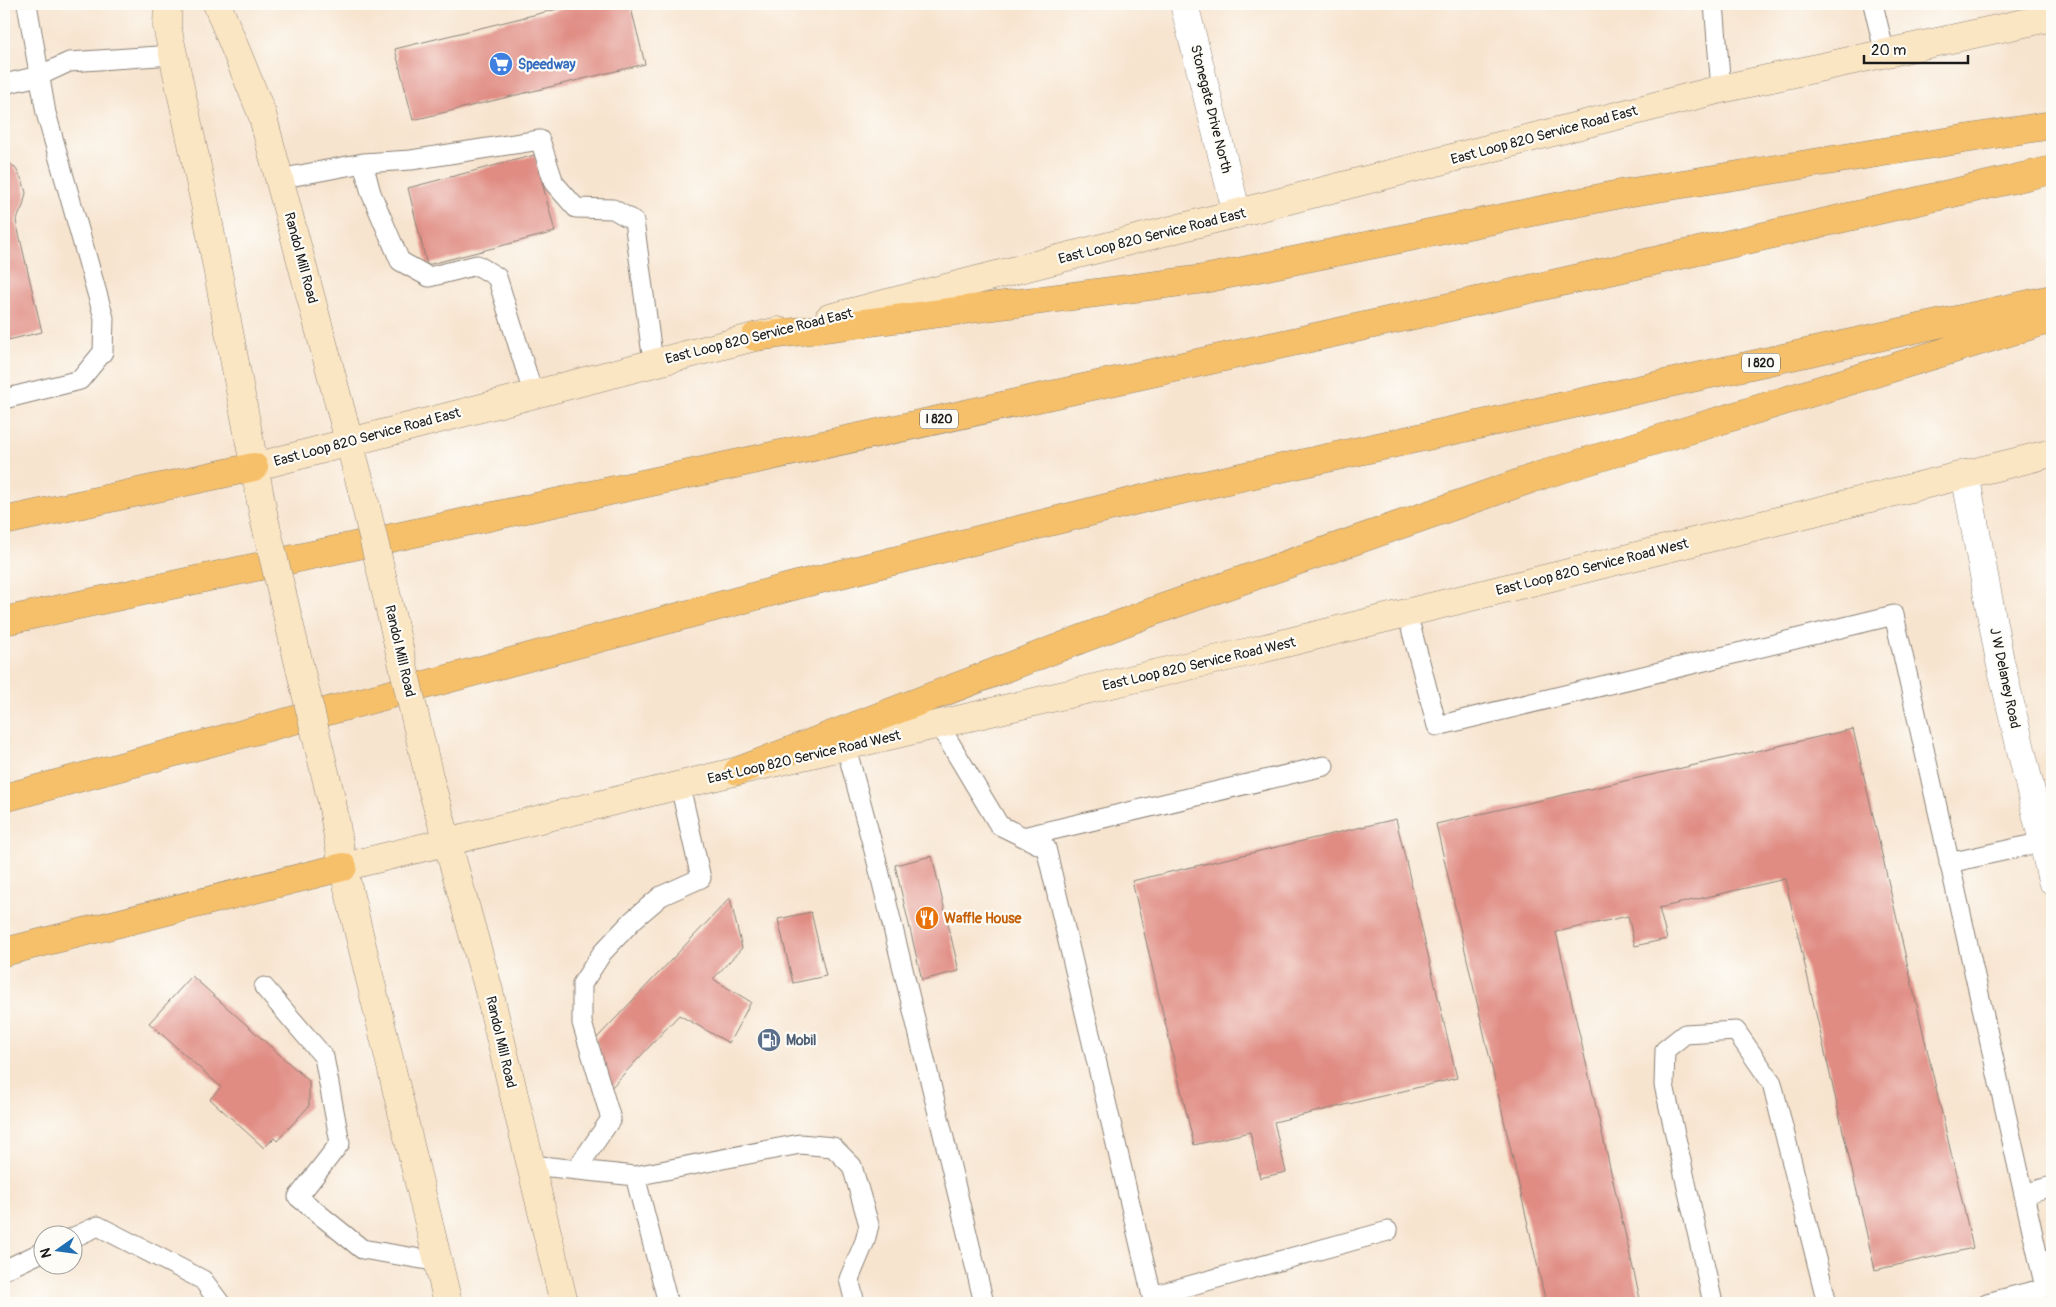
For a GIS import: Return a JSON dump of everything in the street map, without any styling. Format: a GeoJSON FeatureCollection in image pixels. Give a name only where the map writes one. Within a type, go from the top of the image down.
{"type":"FeatureCollection","features":[{"type":"Feature","properties":{"kind":"highway"},"geometry":{"type":"LineString","coordinates":[[755,337],[1204,279],[1620,194],[2052,125]]}},
{"type":"Feature","properties":{"kind":"highway","name":"I 820"},"geometry":{"type":"LineString","coordinates":[[4,621],[1254,350],[2052,170]]}},
{"type":"Feature","properties":{"kind":"highway","name":"I 820"},"geometry":{"type":"LineString","coordinates":[[4,798],[801,584],[1154,496],[2052,299]]}},
{"type":"Feature","properties":{"kind":"highway"},"geometry":{"type":"LineString","coordinates":[[738,771],[1157,610],[1542,475],[2052,319]]}},
{"type":"Feature","properties":{"kind":"highway"},"geometry":{"type":"LineString","coordinates":[[4,521],[254,467]]}},
{"type":"Feature","properties":{"kind":"highway"},"geometry":{"type":"LineString","coordinates":[[4,952],[343,867]]}},
{"type":"Feature","properties":{"kind":"main road"},"geometry":{"type":"LineString","coordinates":[[168,4],[167,26],[206,209],[264,518],[332,802],[343,867],[448,1303]]}},
{"type":"Feature","properties":{"kind":"main road","name":"Randol Mill Road"},"geometry":{"type":"LineString","coordinates":[[217,4],[262,114],[350,442],[430,781],[488,987],[564,1303]]}},
{"type":"Feature","properties":{"kind":"main road","name":"East Loop 820 Service Road East"},"geometry":{"type":"LineString","coordinates":[[254,467],[533,393],[1721,89],[2052,17]]}},
{"type":"Feature","properties":{"kind":"main road","name":"East Loop 820 Service Road West"},"geometry":{"type":"LineString","coordinates":[[343,867],[738,771],[1253,652],[2052,453]]}},
{"type":"Feature","properties":{"kind":"street","name":"Stonegate Drive North"},"geometry":{"type":"LineString","coordinates":[[1184,4],[1237,214]]}},
{"type":"Feature","properties":{"kind":"street","name":"J W Delaney Road"},"geometry":{"type":"LineString","coordinates":[[1965,474],[2000,661],[2052,880]]}},
{"type":"Feature","properties":{"kind":"lane"},"geometry":{"type":"LineString","coordinates":[[4,399],[80,380],[103,352],[104,318],[46,113],[27,4]]}},
{"type":"Feature","properties":{"kind":"lane"},"geometry":{"type":"LineString","coordinates":[[1716,4],[1721,89]]}},
{"type":"Feature","properties":{"kind":"lane"},"geometry":{"type":"LineString","coordinates":[[1873,4],[1885,54]]}},
{"type":"Feature","properties":{"kind":"lane"},"geometry":{"type":"LineString","coordinates":[[4,84],[39,76],[69,62],[173,56]]}},
{"type":"Feature","properties":{"kind":"lane"},"geometry":{"type":"LineString","coordinates":[[279,179],[363,162],[411,160],[540,140],[554,184],[576,208],[613,209],[634,221],[654,362]]}},
{"type":"Feature","properties":{"kind":"lane"},"geometry":{"type":"LineString","coordinates":[[363,162],[371,193],[400,261],[429,277],[477,265],[497,277],[533,393]]}},
{"type":"Feature","properties":{"kind":"lane"},"geometry":{"type":"LineString","coordinates":[[1407,613],[1437,726],[1894,615],[2045,1288],[1987,1303]]}},
{"type":"Feature","properties":{"kind":"lane"},"geometry":{"type":"LineString","coordinates":[[939,725],[999,825],[1046,848],[1147,1300],[1388,1231]]}},
{"type":"Feature","properties":{"kind":"lane"},"geometry":{"type":"LineString","coordinates":[[846,747],[876,858],[984,1303]]}},
{"type":"Feature","properties":{"kind":"lane"},"geometry":{"type":"LineString","coordinates":[[1023,837],[1324,766]]}},
{"type":"Feature","properties":{"kind":"lane"},"geometry":{"type":"LineString","coordinates":[[576,1170],[610,1118],[582,1023],[582,984],[602,953],[633,920],[661,896],[701,878],[680,786]]}},
{"type":"Feature","properties":{"kind":"lane"},"geometry":{"type":"LineString","coordinates":[[1949,862],[2043,842]]}},
{"type":"Feature","properties":{"kind":"lane"},"geometry":{"type":"LineString","coordinates":[[264,987],[324,1057],[340,1144],[298,1197],[362,1249],[439,1262]]}},
{"type":"Feature","properties":{"kind":"lane"},"geometry":{"type":"LineString","coordinates":[[1714,1303],[1664,1085],[1665,1050],[1685,1034],[1736,1030],[1772,1083],[1827,1303]]}},
{"type":"Feature","properties":{"kind":"lane"},"geometry":{"type":"LineString","coordinates":[[531,1165],[635,1176],[800,1144],[833,1147],[852,1166],[869,1225],[865,1241],[849,1279],[855,1303]]}},
{"type":"Feature","properties":{"kind":"lane"},"geometry":{"type":"LineString","coordinates":[[635,1176],[668,1303]]}},
{"type":"Feature","properties":{"kind":"lane"},"geometry":{"type":"LineString","coordinates":[[2024,1194],[2052,1186]]}},
{"type":"Feature","properties":{"kind":"lane"},"geometry":{"type":"LineString","coordinates":[[82,1233],[98,1226],[203,1280],[220,1303]]}},
{"type":"Feature","properties":{"kind":"lane"},"geometry":{"type":"LineString","coordinates":[[4,1270],[32,1257]]}},
{"type":"Feature","properties":{"kind":"building"},"geometry":{"type":"Polygon","coordinates":[[[578,4],[630,4],[645,64],[413,120],[395,49],[578,4]]]}},
{"type":"Feature","properties":{"kind":"building"},"geometry":{"type":"Polygon","coordinates":[[[535,155],[555,232],[427,265],[408,188],[535,155]]]}},
{"type":"Feature","properties":{"kind":"building"},"geometry":{"type":"Polygon","coordinates":[[[4,161],[9,162],[16,169],[26,193],[23,206],[16,221],[42,332],[4,341],[4,161]]]}},
{"type":"Feature","properties":{"kind":"building"},"geometry":{"type":"Polygon","coordinates":[[[1853,729],[1973,1248],[1875,1270],[1785,879],[1659,908],[1667,939],[1635,946],[1628,916],[1556,932],[1641,1303],[1546,1303],[1436,824],[1853,729]]]}},
{"type":"Feature","properties":{"kind":"building"},"geometry":{"type":"Polygon","coordinates":[[[1396,819],[1457,1078],[1274,1122],[1286,1172],[1260,1178],[1250,1132],[1194,1145],[1132,881],[1396,819]]]}},
{"type":"Feature","properties":{"kind":"building","name":"Waffle House"},"geometry":{"type":"Polygon","coordinates":[[[932,856],[959,971],[922,980],[895,865],[932,856]]]}},
{"type":"Feature","properties":{"kind":"building"},"geometry":{"type":"Polygon","coordinates":[[[730,898],[742,948],[713,979],[751,1002],[729,1043],[679,1015],[608,1091],[596,1039],[730,898]]]}},
{"type":"Feature","properties":{"kind":"building"},"geometry":{"type":"Polygon","coordinates":[[[811,912],[826,976],[793,983],[778,919],[811,912]]]}},
{"type":"Feature","properties":{"kind":"building"},"geometry":{"type":"Polygon","coordinates":[[[192,976],[309,1081],[309,1106],[277,1141],[274,1138],[264,1148],[210,1099],[221,1087],[149,1023],[192,976]]]}},
{"type":"Feature","properties":{"kind":"place","name":"Speedway"},"geometry":{"type":"Point","coordinates":[501,64]}},
{"type":"Feature","properties":{"kind":"place","name":"Waffle House"},"geometry":{"type":"Point","coordinates":[927,918]}},
{"type":"Feature","properties":{"kind":"place","name":"Mobil"},"geometry":{"type":"Point","coordinates":[769,1040]}}]}
